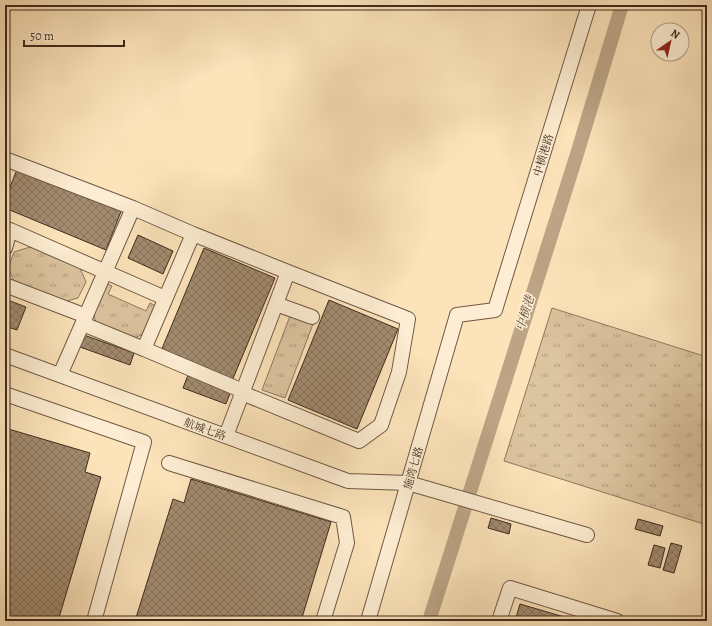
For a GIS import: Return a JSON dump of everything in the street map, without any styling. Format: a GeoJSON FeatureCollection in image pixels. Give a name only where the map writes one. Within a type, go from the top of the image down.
{"type":"FeatureCollection","features":[{"type":"Feature","properties":{"kind":"street","name":"中横港路"},"geometry":{"type":"LineString","coordinates":[[457,315],[496,310],[589,5]]}},
{"type":"Feature","properties":{"kind":"street"},"geometry":{"type":"LineString","coordinates":[[5,159],[133,208],[193,234],[408,319],[399,372],[381,425],[359,441],[144,349],[84,320],[5,285]]}},
{"type":"Feature","properties":{"kind":"street"},"geometry":{"type":"LineString","coordinates":[[60,376],[133,208]]}},
{"type":"Feature","properties":{"kind":"street"},"geometry":{"type":"LineString","coordinates":[[5,248],[7,229],[165,298]]}},
{"type":"Feature","properties":{"kind":"street"},"geometry":{"type":"LineString","coordinates":[[144,349],[193,234]]}},
{"type":"Feature","properties":{"kind":"street"},"geometry":{"type":"LineString","coordinates":[[226,436],[288,272]]}},
{"type":"Feature","properties":{"kind":"street"},"geometry":{"type":"LineString","coordinates":[[276,304],[312,317]]}},
{"type":"Feature","properties":{"kind":"street","name":"施湾七路"},"geometry":{"type":"LineString","coordinates":[[368,621],[457,315]]}},
{"type":"Feature","properties":{"kind":"street","name":"航城七路"},"geometry":{"type":"LineString","coordinates":[[5,355],[348,481],[408,483],[587,535]]}},
{"type":"Feature","properties":{"kind":"street"},"geometry":{"type":"LineString","coordinates":[[5,394],[144,442],[94,621]]}},
{"type":"Feature","properties":{"kind":"street"},"geometry":{"type":"LineString","coordinates":[[169,463],[343,517],[347,542],[323,621]]}},
{"type":"Feature","properties":{"kind":"street"},"geometry":{"type":"LineString","coordinates":[[499,621],[510,588],[617,621]]}},
{"type":"Feature","properties":{"kind":"green space"},"geometry":{"type":"Polygon","coordinates":[[[30,247],[80,268],[86,282],[78,298],[63,302],[14,281],[8,268],[14,252],[30,247]]]}},
{"type":"Feature","properties":{"kind":"green space"},"geometry":{"type":"Polygon","coordinates":[[[105,283],[112,286],[108,294],[146,311],[150,303],[156,306],[147,332],[131,340],[96,325],[93,309],[105,283]]]}},
{"type":"Feature","properties":{"kind":"green space"},"geometry":{"type":"Polygon","coordinates":[[[552,308],[707,357],[707,525],[504,461],[552,308]]]}},
{"type":"Feature","properties":{"kind":"green space"},"geometry":{"type":"Polygon","coordinates":[[[290,316],[313,324],[285,398],[262,390],[290,316]]]}},
{"type":"Feature","properties":{"kind":"building"},"geometry":{"type":"Polygon","coordinates":[[[18,167],[122,209],[106,250],[5,208],[5,200],[18,167]]]}},
{"type":"Feature","properties":{"kind":"building"},"geometry":{"type":"Polygon","coordinates":[[[138,235],[173,251],[163,274],[128,258],[138,235]]]}},
{"type":"Feature","properties":{"kind":"building"},"geometry":{"type":"Polygon","coordinates":[[[204,248],[275,278],[232,381],[161,351],[204,248]]]}},
{"type":"Feature","properties":{"kind":"building"},"geometry":{"type":"Polygon","coordinates":[[[5,299],[26,307],[17,330],[5,326],[5,299]]]}},
{"type":"Feature","properties":{"kind":"building"},"geometry":{"type":"Polygon","coordinates":[[[329,300],[398,329],[357,429],[288,400],[329,300]]]}},
{"type":"Feature","properties":{"kind":"building"},"geometry":{"type":"Polygon","coordinates":[[[84,335],[134,353],[130,365],[80,347],[84,335]]]}},
{"type":"Feature","properties":{"kind":"building"},"geometry":{"type":"Polygon","coordinates":[[[188,375],[231,391],[226,404],[183,388],[188,375]]]}},
{"type":"Feature","properties":{"kind":"building"},"geometry":{"type":"Polygon","coordinates":[[[5,428],[90,453],[85,472],[101,477],[58,621],[5,621],[5,428]]]}},
{"type":"Feature","properties":{"kind":"building"},"geometry":{"type":"Polygon","coordinates":[[[191,479],[331,522],[301,621],[135,621],[173,499],[184,503],[191,479]]]}},
{"type":"Feature","properties":{"kind":"building"},"geometry":{"type":"Polygon","coordinates":[[[491,518],[511,524],[509,534],[488,528],[491,518]]]}},
{"type":"Feature","properties":{"kind":"building"},"geometry":{"type":"Polygon","coordinates":[[[638,519],[663,526],[660,536],[635,529],[638,519]]]}},
{"type":"Feature","properties":{"kind":"building"},"geometry":{"type":"Polygon","coordinates":[[[671,543],[682,546],[674,573],[663,570],[671,543]]]}},
{"type":"Feature","properties":{"kind":"building"},"geometry":{"type":"Polygon","coordinates":[[[654,545],[665,548],[660,568],[648,565],[654,545]]]}},
{"type":"Feature","properties":{"kind":"building"},"geometry":{"type":"Polygon","coordinates":[[[520,604],[578,621],[515,621],[520,604]]]}},
{"type":"Feature","properties":{"kind":"waterway","name":"中横港"},"geometry":{"type":"LineString","coordinates":[[429,621],[577,154],[622,5]]}}]}
